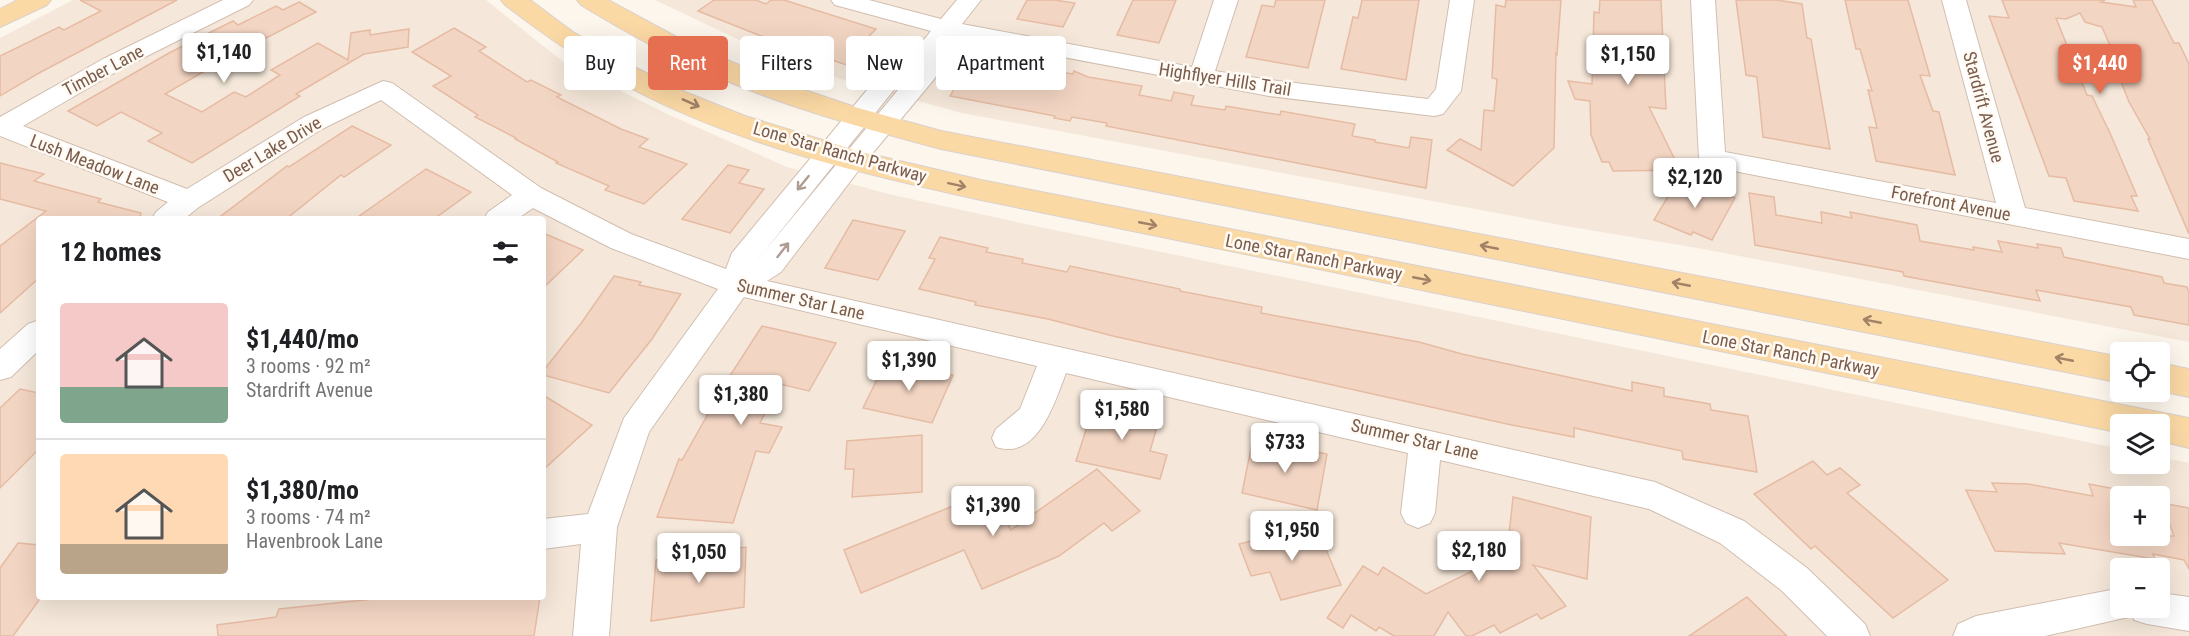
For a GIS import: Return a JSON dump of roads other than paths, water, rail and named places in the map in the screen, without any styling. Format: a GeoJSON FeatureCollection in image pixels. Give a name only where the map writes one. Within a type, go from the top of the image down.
{"type":"FeatureCollection","features":[{"type":"Feature","properties":{"kind":"main road"},"geometry":{"type":"LineString","coordinates":[[0,19],[38,0]]}},
{"type":"Feature","properties":{"kind":"main road","name":"Lone Star Ranch Parkway"},"geometry":{"type":"LineString","coordinates":[[514,0],[548,27],[584,50],[669,94],[707,110],[840,156],[981,190],[2110,417]]}},
{"type":"Feature","properties":{"kind":"main road"},"geometry":{"type":"LineString","coordinates":[[590,0],[654,38],[714,68],[799,99],[941,140],[2110,368]]}},
{"type":"Feature","properties":{"kind":"main road"},"geometry":{"type":"LineString","coordinates":[[2170,379],[2189,383]]}},
{"type":"Feature","properties":{"kind":"main road"},"geometry":{"type":"LineString","coordinates":[[2170,429],[2189,433]]}},
{"type":"Feature","properties":{"kind":"street","name":"Timber Lane"},"geometry":{"type":"LineString","coordinates":[[0,128],[112,64],[241,0]]}},
{"type":"Feature","properties":{"kind":"street","name":"Highflyer Hills Trail"},"geometry":{"type":"LineString","coordinates":[[843,0],[946,28],[1201,76],[1269,88],[1434,108],[1448,91],[1462,0]]}},
{"type":"Feature","properties":{"kind":"street"},"geometry":{"type":"LineString","coordinates":[[591,636],[600,527],[635,427],[737,285],[771,265],[840,156],[870,121],[926,73],[931,63],[928,51],[969,0]]}},
{"type":"Feature","properties":{"kind":"street"},"geometry":{"type":"LineString","coordinates":[[1201,76],[1226,0]]}},
{"type":"Feature","properties":{"kind":"street","name":"Forefront Avenue"},"geometry":{"type":"LineString","coordinates":[[1703,0],[1712,159],[2189,249]]}},
{"type":"Feature","properties":{"kind":"street","name":"Stardrift Avenue"},"geometry":{"type":"LineString","coordinates":[[1954,0],[2013,214]]}},
{"type":"Feature","properties":{"kind":"street","name":"Summer Star Lane"},"geometry":{"type":"LineString","coordinates":[[383,89],[531,195],[621,241],[737,285],[1655,496],[1732,532],[1794,579],[1852,636]]}},
{"type":"Feature","properties":{"kind":"street","name":"Deer Lake Drive"},"geometry":{"type":"LineString","coordinates":[[170,216],[189,200],[313,123],[383,89]]}},
{"type":"Feature","properties":{"kind":"street","name":"Lush Meadow Lane"},"geometry":{"type":"LineString","coordinates":[[0,128],[189,200]]}},
{"type":"Feature","properties":{"kind":"street"},"geometry":{"type":"LineString","coordinates":[[502,216],[531,195]]}},
{"type":"Feature","properties":{"kind":"street"},"geometry":{"type":"LineString","coordinates":[[0,368],[36,335]]}},
{"type":"Feature","properties":{"kind":"street"},"geometry":{"type":"LineString","coordinates":[[1008,438],[1032,417],[1056,357]]}},
{"type":"Feature","properties":{"kind":"street"},"geometry":{"type":"LineString","coordinates":[[1418,513],[1425,442]]}},
{"type":"Feature","properties":{"kind":"street"},"geometry":{"type":"LineString","coordinates":[[546,534],[600,527]]}},
{"type":"Feature","properties":{"kind":"street"},"geometry":{"type":"LineString","coordinates":[[1971,636],[1976,633],[2110,605]]}},
{"type":"Feature","properties":{"kind":"street"},"geometry":{"type":"LineString","coordinates":[[2170,611],[2189,614]]}}]}
